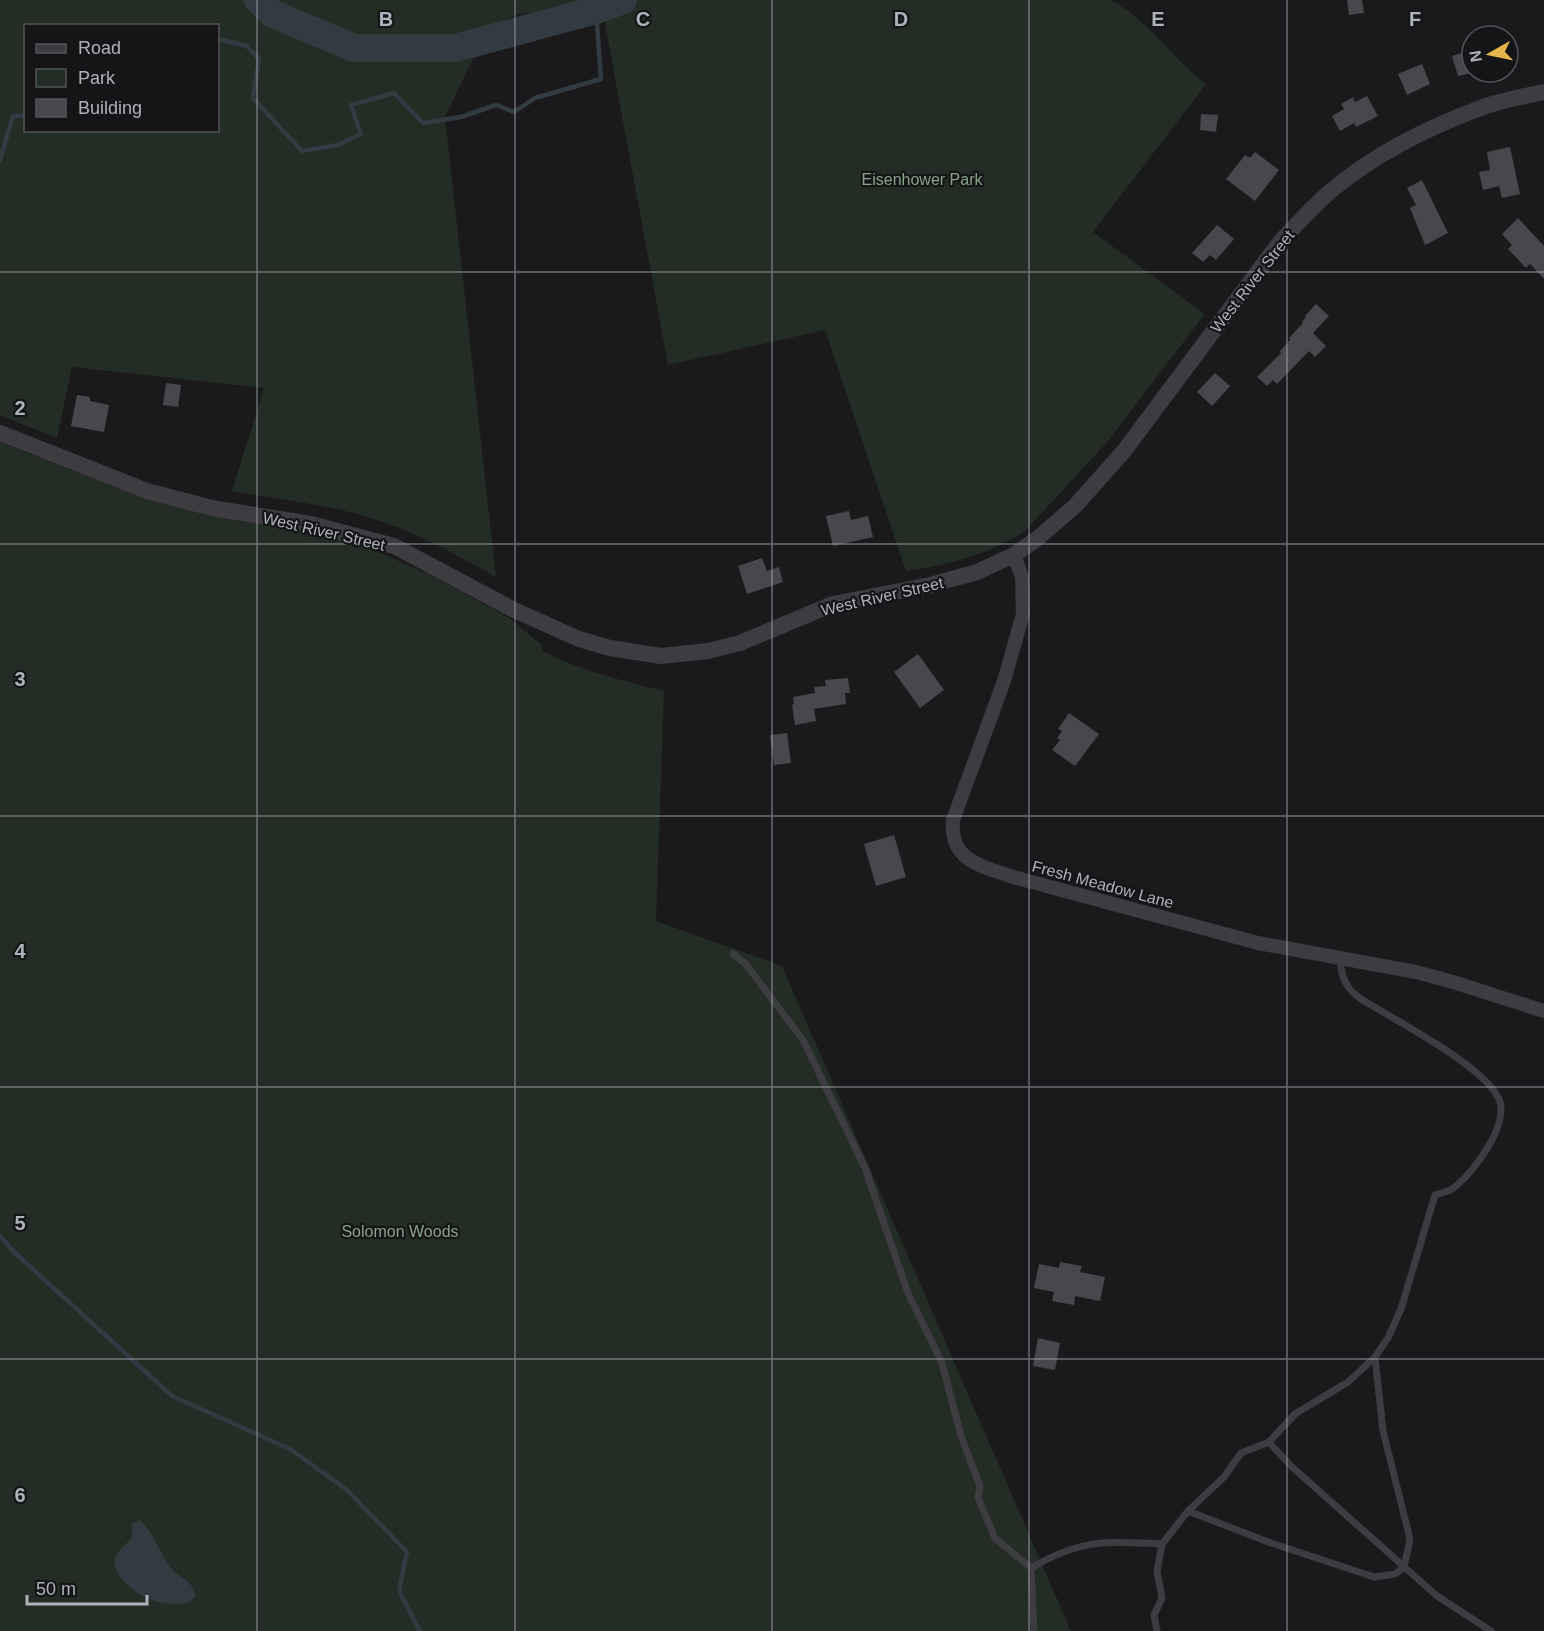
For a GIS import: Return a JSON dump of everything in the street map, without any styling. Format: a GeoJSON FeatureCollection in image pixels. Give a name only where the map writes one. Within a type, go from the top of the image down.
{"type":"FeatureCollection","features":[{"type":"Feature","properties":{"kind":"street","name":"West River Street"},"geometry":{"type":"LineString","coordinates":[[0,433],[147,490],[212,508],[311,524],[394,546],[512,609],[570,635],[610,648],[661,656],[724,648],[833,604],[953,580],[1014,555],[1075,506],[1124,451],[1280,242],[1308,211],[1334,188],[1388,151],[1416,136],[1487,106],[1544,92]]}},
{"type":"Feature","properties":{"kind":"street","name":"Fresh Meadow Lane"},"geometry":{"type":"LineString","coordinates":[[1014,555],[1022,577],[1023,614],[1004,681],[953,820],[952,831],[958,851],[978,864],[1013,877],[1258,943],[1416,972],[1544,1011]]}},
{"type":"Feature","properties":{"kind":"lane"},"geometry":{"type":"LineString","coordinates":[[733,954],[745,963],[803,1040],[865,1168],[908,1293],[942,1364],[961,1436],[980,1486],[978,1498],[994,1538],[1031,1568],[1034,1631]]}},
{"type":"Feature","properties":{"kind":"lane"},"geometry":{"type":"LineString","coordinates":[[1157,1631],[1154,1615],[1162,1598],[1157,1571],[1162,1544],[1188,1511],[1224,1477],[1241,1453],[1269,1442],[1295,1414],[1348,1383],[1375,1357],[1388,1338],[1401,1309],[1435,1195],[1451,1190],[1462,1179],[1487,1149],[1498,1127],[1502,1107],[1495,1089],[1476,1072],[1424,1036],[1349,989],[1342,977],[1340,958]]}},
{"type":"Feature","properties":{"kind":"lane"},"geometry":{"type":"LineString","coordinates":[[1188,1511],[1271,1543],[1374,1577],[1395,1574],[1404,1567],[1410,1539],[1383,1431],[1375,1357]]}},
{"type":"Feature","properties":{"kind":"lane"},"geometry":{"type":"LineString","coordinates":[[1269,1442],[1291,1466],[1437,1596],[1491,1631]]}},
{"type":"Feature","properties":{"kind":"lane"},"geometry":{"type":"LineString","coordinates":[[1031,1568],[1066,1549],[1093,1543],[1162,1544]]}},
{"type":"Feature","properties":{"kind":"green space","name":"Eisenhower Park"},"geometry":{"type":"Polygon","coordinates":[[[0,0],[1111,0],[1137,18],[1206,84],[1093,232],[1205,314],[1108,441],[1028,528],[1016,537],[987,551],[954,562],[906,571],[825,330],[668,365],[603,13],[574,20],[530,13],[518,14],[501,22],[483,38],[445,117],[496,577],[434,543],[385,522],[335,509],[232,491],[264,388],[72,367],[57,438],[0,415],[0,0]]]}},
{"type":"Feature","properties":{"kind":"green space","name":"Solomon Woods"},"geometry":{"type":"Polygon","coordinates":[[[0,442],[143,498],[206,514],[361,544],[435,577],[509,618],[542,645],[541,650],[571,664],[601,674],[664,691],[656,921],[782,966],[1071,1631],[0,1631],[0,442]]]}},
{"type":"Feature","properties":{"kind":"shaded area"},"geometry":{"type":"Polygon","coordinates":[[[139,1520],[148,1530],[169,1565],[193,1587],[195,1596],[190,1602],[162,1603],[145,1597],[129,1587],[118,1573],[115,1559],[132,1538],[132,1524],[139,1520]]]}},
{"type":"Feature","properties":{"kind":"building"},"geometry":{"type":"Polygon","coordinates":[[[1347,0],[1362,0],[1364,13],[1349,15],[1347,0]]]}},
{"type":"Feature","properties":{"kind":"building"},"geometry":{"type":"Polygon","coordinates":[[[1460,54],[1460,76],[1458,76],[1452,56],[1460,54]]]}},
{"type":"Feature","properties":{"kind":"building"},"geometry":{"type":"Polygon","coordinates":[[[1422,64],[1430,84],[1407,95],[1398,74],[1422,64]]]}},
{"type":"Feature","properties":{"kind":"building"},"geometry":{"type":"Polygon","coordinates":[[[1367,96],[1378,116],[1356,127],[1354,123],[1340,131],[1332,116],[1344,109],[1341,104],[1353,97],[1355,102],[1367,96]]]}},
{"type":"Feature","properties":{"kind":"building"},"geometry":{"type":"Polygon","coordinates":[[[1201,114],[1218,115],[1216,132],[1200,130],[1201,114]]]}},
{"type":"Feature","properties":{"kind":"building"},"geometry":{"type":"Polygon","coordinates":[[[1510,147],[1520,194],[1502,198],[1499,186],[1483,190],[1479,172],[1490,170],[1487,152],[1510,147]]]}},
{"type":"Feature","properties":{"kind":"building"},"geometry":{"type":"Polygon","coordinates":[[[1255,152],[1279,170],[1255,201],[1226,179],[1245,155],[1250,158],[1255,152]]]}},
{"type":"Feature","properties":{"kind":"building"},"geometry":{"type":"Polygon","coordinates":[[[1422,180],[1448,233],[1425,245],[1410,208],[1416,205],[1407,188],[1422,180]]]}},
{"type":"Feature","properties":{"kind":"building"},"geometry":{"type":"Polygon","coordinates":[[[1518,218],[1544,246],[1544,279],[1530,264],[1526,268],[1508,249],[1512,245],[1502,234],[1518,218]]]}},
{"type":"Feature","properties":{"kind":"building"},"geometry":{"type":"Polygon","coordinates":[[[1217,225],[1234,239],[1216,260],[1210,255],[1203,262],[1192,253],[1217,225]]]}},
{"type":"Feature","properties":{"kind":"building"},"geometry":{"type":"Polygon","coordinates":[[[1316,304],[1329,316],[1313,333],[1326,346],[1315,357],[1309,351],[1277,384],[1273,380],[1267,386],[1257,377],[1281,353],[1280,351],[1290,340],[1289,338],[1316,304]]]}},
{"type":"Feature","properties":{"kind":"building"},"geometry":{"type":"Polygon","coordinates":[[[1215,373],[1230,386],[1212,406],[1197,392],[1215,373]]]}},
{"type":"Feature","properties":{"kind":"building"},"geometry":{"type":"Polygon","coordinates":[[[166,383],[181,385],[178,407],[163,405],[166,383]]]}},
{"type":"Feature","properties":{"kind":"building"},"geometry":{"type":"Polygon","coordinates":[[[77,395],[90,397],[90,401],[109,405],[104,432],[71,426],[77,395]]]}},
{"type":"Feature","properties":{"kind":"building"},"geometry":{"type":"Polygon","coordinates":[[[849,511],[851,520],[868,516],[873,537],[833,546],[826,516],[849,511]]]}},
{"type":"Feature","properties":{"kind":"building"},"geometry":{"type":"Polygon","coordinates":[[[762,558],[767,571],[779,567],[783,582],[747,594],[738,566],[762,558]]]}},
{"type":"Feature","properties":{"kind":"building"},"geometry":{"type":"Polygon","coordinates":[[[918,654],[944,690],[920,708],[894,672],[918,654]]]}},
{"type":"Feature","properties":{"kind":"building"},"geometry":{"type":"Polygon","coordinates":[[[848,678],[850,693],[845,693],[846,704],[814,709],[816,721],[795,725],[793,697],[815,693],[814,687],[826,686],[825,680],[848,678]]]}},
{"type":"Feature","properties":{"kind":"building"},"geometry":{"type":"Polygon","coordinates":[[[1069,713],[1099,734],[1075,766],[1052,750],[1060,740],[1057,738],[1062,731],[1058,729],[1069,713]]]}},
{"type":"Feature","properties":{"kind":"building"},"geometry":{"type":"Polygon","coordinates":[[[787,733],[791,763],[774,765],[770,735],[787,733]]]}},
{"type":"Feature","properties":{"kind":"building"},"geometry":{"type":"Polygon","coordinates":[[[894,835],[906,877],[876,886],[864,844],[894,835]]]}},
{"type":"Feature","properties":{"kind":"building"},"geometry":{"type":"Polygon","coordinates":[[[1060,1262],[1082,1266],[1080,1272],[1105,1277],[1100,1301],[1075,1296],[1074,1305],[1052,1301],[1054,1292],[1034,1288],[1039,1264],[1059,1268],[1060,1262]]]}},
{"type":"Feature","properties":{"kind":"building"},"geometry":{"type":"Polygon","coordinates":[[[1038,1338],[1060,1343],[1055,1370],[1033,1366],[1038,1338]]]}},
{"type":"Feature","properties":{"kind":"waterway"},"geometry":{"type":"LineString","coordinates":[[258,0],[273,14],[354,48],[455,48],[596,10],[623,0]]}},
{"type":"Feature","properties":{"kind":"waterway"},"geometry":{"type":"LineString","coordinates":[[219,39],[247,46],[259,59],[253,98],[302,151],[338,145],[361,134],[351,105],[394,93],[423,123],[461,117],[496,105],[514,112],[535,98],[601,79],[596,10]]}},
{"type":"Feature","properties":{"kind":"waterway"},"geometry":{"type":"LineString","coordinates":[[0,160],[13,116],[24,115]]}},
{"type":"Feature","properties":{"kind":"waterway"},"geometry":{"type":"LineString","coordinates":[[0,1236],[14,1252],[172,1396],[290,1449],[347,1490],[407,1552],[399,1591],[420,1631]]}}]}
